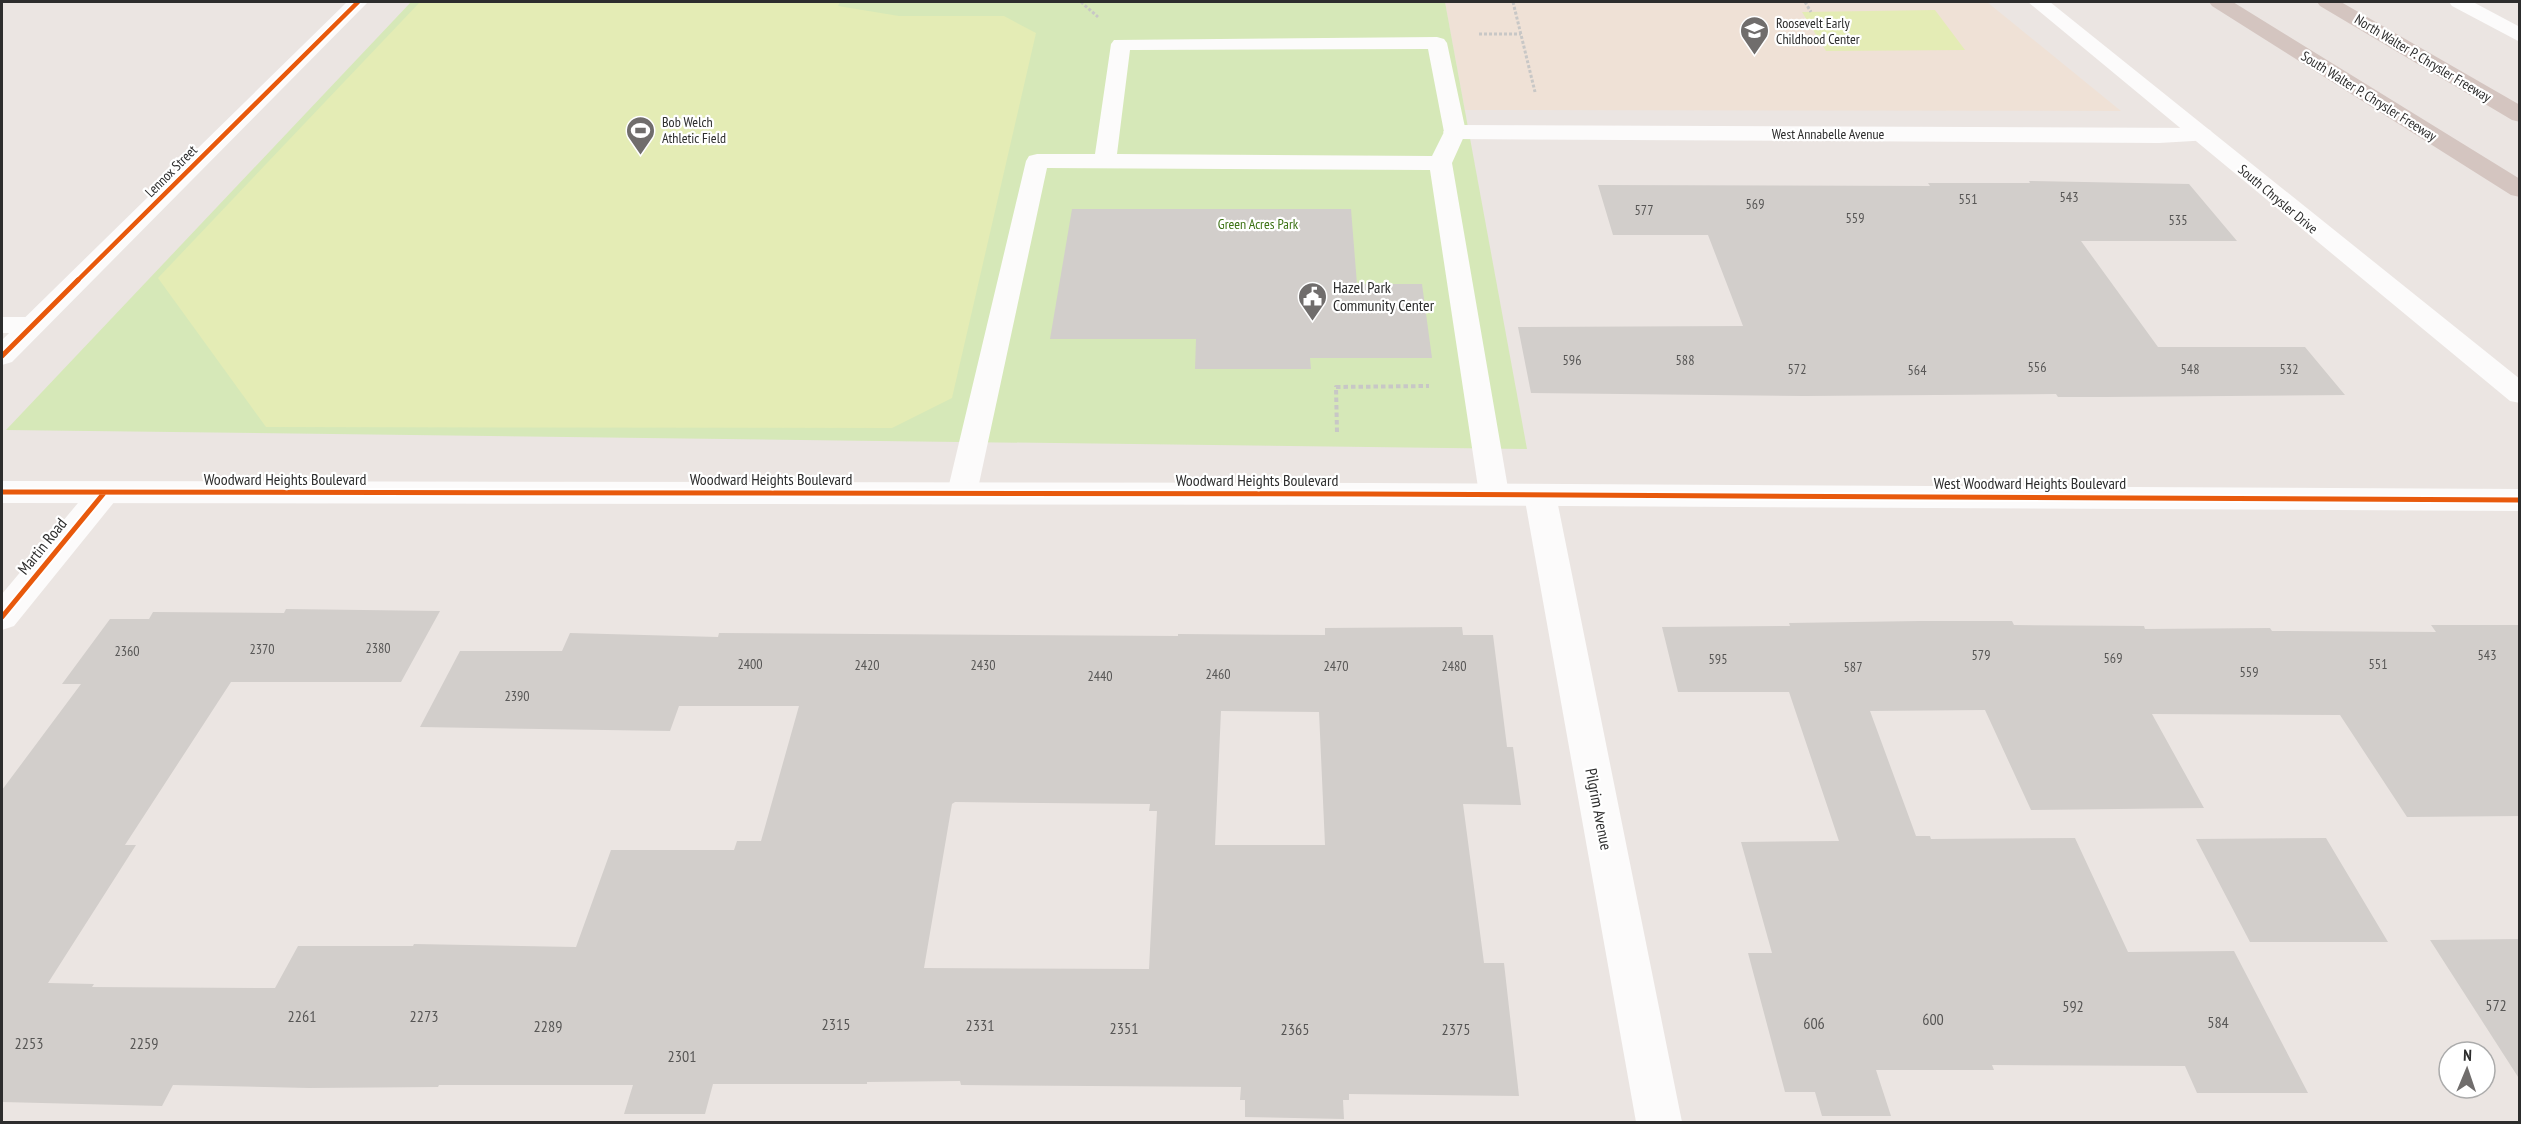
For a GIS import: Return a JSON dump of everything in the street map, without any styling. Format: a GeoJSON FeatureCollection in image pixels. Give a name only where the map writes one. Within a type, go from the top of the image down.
{"type":"FeatureCollection","features":[{"type":"Feature","properties":{"kind":"highway","name":"South Walter P. Chrysler Freeway"},"geometry":{"type":"LineString","coordinates":[[2218,2],[2520,190]]}},
{"type":"Feature","properties":{"kind":"highway","name":"North Walter P. Chrysler Freeway"},"geometry":{"type":"LineString","coordinates":[[2327,2],[2520,115]]}},
{"type":"Feature","properties":{"kind":"street","name":"Lennox Street"},"geometry":{"type":"LineString","coordinates":[[2,356],[358,2]]}},
{"type":"Feature","properties":{"kind":"street","name":"South Chrysler Drive"},"geometry":{"type":"LineString","coordinates":[[2038,2],[2520,394]]}},
{"type":"Feature","properties":{"kind":"street"},"geometry":{"type":"LineString","coordinates":[[2460,2],[2520,36]]}},
{"type":"Feature","properties":{"kind":"street","name":"West Annabelle Avenue"},"geometry":{"type":"LineString","coordinates":[[1455,132],[2202,135]]}},
{"type":"Feature","properties":{"kind":"street","name":"Woodward Heights Boulevard"},"geometry":{"type":"LineString","coordinates":[[2,492],[1540,495]]}},
{"type":"Feature","properties":{"kind":"street","name":"Martin Road"},"geometry":{"type":"LineString","coordinates":[[2,617],[104,493]]}},
{"type":"Feature","properties":{"kind":"street","name":"West Woodward Heights Boulevard"},"geometry":{"type":"LineString","coordinates":[[1540,495],[2520,500]]}},
{"type":"Feature","properties":{"kind":"street","name":"Pilgrim Avenue"},"geometry":{"type":"LineString","coordinates":[[1540,495],[1659,1122]]}},
{"type":"Feature","properties":{"kind":"lane"},"geometry":{"type":"LineString","coordinates":[[1105,162],[1120,44],[1437,43],[1455,132],[1440,163],[1494,494]]}},
{"type":"Feature","properties":{"kind":"lane"},"geometry":{"type":"LineString","coordinates":[[962,493],[1037,161],[1440,163]]}},
{"type":"Feature","properties":{"kind":"lane"},"geometry":{"type":"LineString","coordinates":[[2,325],[33,325]]}},
{"type":"Feature","properties":{"kind":"path"},"geometry":{"type":"LineString","coordinates":[[1513,2],[1536,100]]}},
{"type":"Feature","properties":{"kind":"path"},"geometry":{"type":"LineString","coordinates":[[1805,2],[1811,12]]}},
{"type":"Feature","properties":{"kind":"path"},"geometry":{"type":"LineString","coordinates":[[1479,34],[1521,34]]}},
{"type":"Feature","properties":{"kind":"path"},"geometry":{"type":"LineString","coordinates":[[1336,432],[1336,387],[1430,386]]}},
{"type":"Feature","properties":{"kind":"shaded area","name":"Roosevelt Early Childhood Center"},"geometry":{"type":"Polygon","coordinates":[[[1445,2],[1987,2],[2121,111],[1465,110],[1445,2]]]}},
{"type":"Feature","properties":{"kind":"green space","name":"Green Acres Park"},"geometry":{"type":"Polygon","coordinates":[[[411,2],[1445,2],[1527,449],[6,430],[411,2]]]}},
{"type":"Feature","properties":{"kind":"green space","name":"Bob Welch Athletic Field"},"geometry":{"type":"Polygon","coordinates":[[[420,2],[840,2],[838,6],[899,16],[1004,16],[1036,33],[952,398],[892,428],[266,427],[158,278],[420,2]]]}},
{"type":"Feature","properties":{"kind":"green space"},"geometry":{"type":"Polygon","coordinates":[[[1935,10],[1965,50],[1826,51],[1802,12],[1935,10]]]}},
{"type":"Feature","properties":{"kind":"building"},"geometry":{"type":"Polygon","coordinates":[[[2029,181],[2189,184],[2237,241],[2081,241],[2158,347],[2305,347],[2345,395],[2058,397],[2056,394],[1804,396],[1531,393],[1518,327],[1743,326],[1708,235],[1613,235],[1598,185],[1930,186],[1928,183],[2030,183],[2029,181]]]}},
{"type":"Feature","properties":{"kind":"building","name":"Hazel Park Community Center"},"geometry":{"type":"Polygon","coordinates":[[[1072,209],[1351,209],[1357,284],[1422,284],[1432,358],[1310,358],[1311,369],[1195,369],[1196,339],[1050,339],[1072,209]]]}},
{"type":"Feature","properties":{"kind":"building"},"geometry":{"type":"Polygon","coordinates":[[[286,609],[440,611],[401,682],[231,682],[125,845],[136,845],[48,983],[94,984],[92,987],[275,988],[298,946],[413,946],[414,944],[576,947],[611,850],[734,850],[737,841],[761,841],[799,706],[679,706],[670,731],[420,727],[460,651],[562,651],[570,633],[718,637],[719,633],[1178,636],[1178,634],[1325,635],[1325,628],[1462,627],[1463,635],[1493,635],[1507,747],[1513,747],[1521,805],[1463,804],[1484,963],[1504,963],[1519,1096],[1349,1094],[1349,1100],[1343,1100],[1344,1119],[1245,1117],[1245,1100],[1240,1100],[1241,1087],[961,1085],[960,1081],[867,1082],[867,1084],[713,1084],[705,1114],[624,1114],[633,1085],[309,1088],[173,1085],[162,1106],[2,1102],[2,790],[81,684],[62,684],[110,619],[149,619],[153,612],[284,613],[286,609]],[[1221,711],[1215,845],[1325,845],[1319,712],[1221,711]],[[955,802],[952,804],[924,968],[1149,969],[1157,811],[1149,811],[1150,804],[955,802]]]}},
{"type":"Feature","properties":{"kind":"building"},"geometry":{"type":"Polygon","coordinates":[[[2012,621],[2014,625],[2144,626],[2145,629],[2270,628],[2272,631],[2436,632],[2431,625],[2520,625],[2520,816],[2407,817],[2340,715],[2152,714],[2204,808],[2031,810],[1985,710],[1870,711],[1916,836],[1930,836],[1931,839],[2075,838],[2128,952],[2234,951],[2308,1093],[2197,1093],[2185,1066],[1992,1065],[1994,1070],[1876,1070],[1891,1116],[1822,1116],[1815,1092],[1785,1092],[1748,953],[1772,953],[1741,842],[1839,841],[1789,692],[1678,692],[1662,627],[1790,626],[1789,623],[2012,621]]]}},
{"type":"Feature","properties":{"kind":"building"},"geometry":{"type":"Polygon","coordinates":[[[2326,838],[2388,942],[2250,942],[2196,839],[2326,838]]]}},
{"type":"Feature","properties":{"kind":"building"},"geometry":{"type":"Polygon","coordinates":[[[2520,939],[2520,1080],[2497,1044],[2497,1040],[2494,1040],[2430,940],[2520,939]]]}},
{"type":"Feature","properties":{"kind":"cycle path"},"geometry":{"type":"LineString","coordinates":[[2,356],[358,2]]}},
{"type":"Feature","properties":{"kind":"cycle path"},"geometry":{"type":"LineString","coordinates":[[2,492],[1367,494],[2520,500]]}},
{"type":"Feature","properties":{"kind":"cycle path"},"geometry":{"type":"LineString","coordinates":[[2,617],[104,493]]}},
{"type":"Feature","properties":{"kind":"place","name":"Roosevelt Early Childhood Center"},"geometry":{"type":"Point","coordinates":[1755,56]}},
{"type":"Feature","properties":{"kind":"place","name":"Bob Welch Athletic Field"},"geometry":{"type":"Point","coordinates":[641,156]}},
{"type":"Feature","properties":{"kind":"place","name":"Hazel Park Community Center"},"geometry":{"type":"Point","coordinates":[1312,322]}}]}
